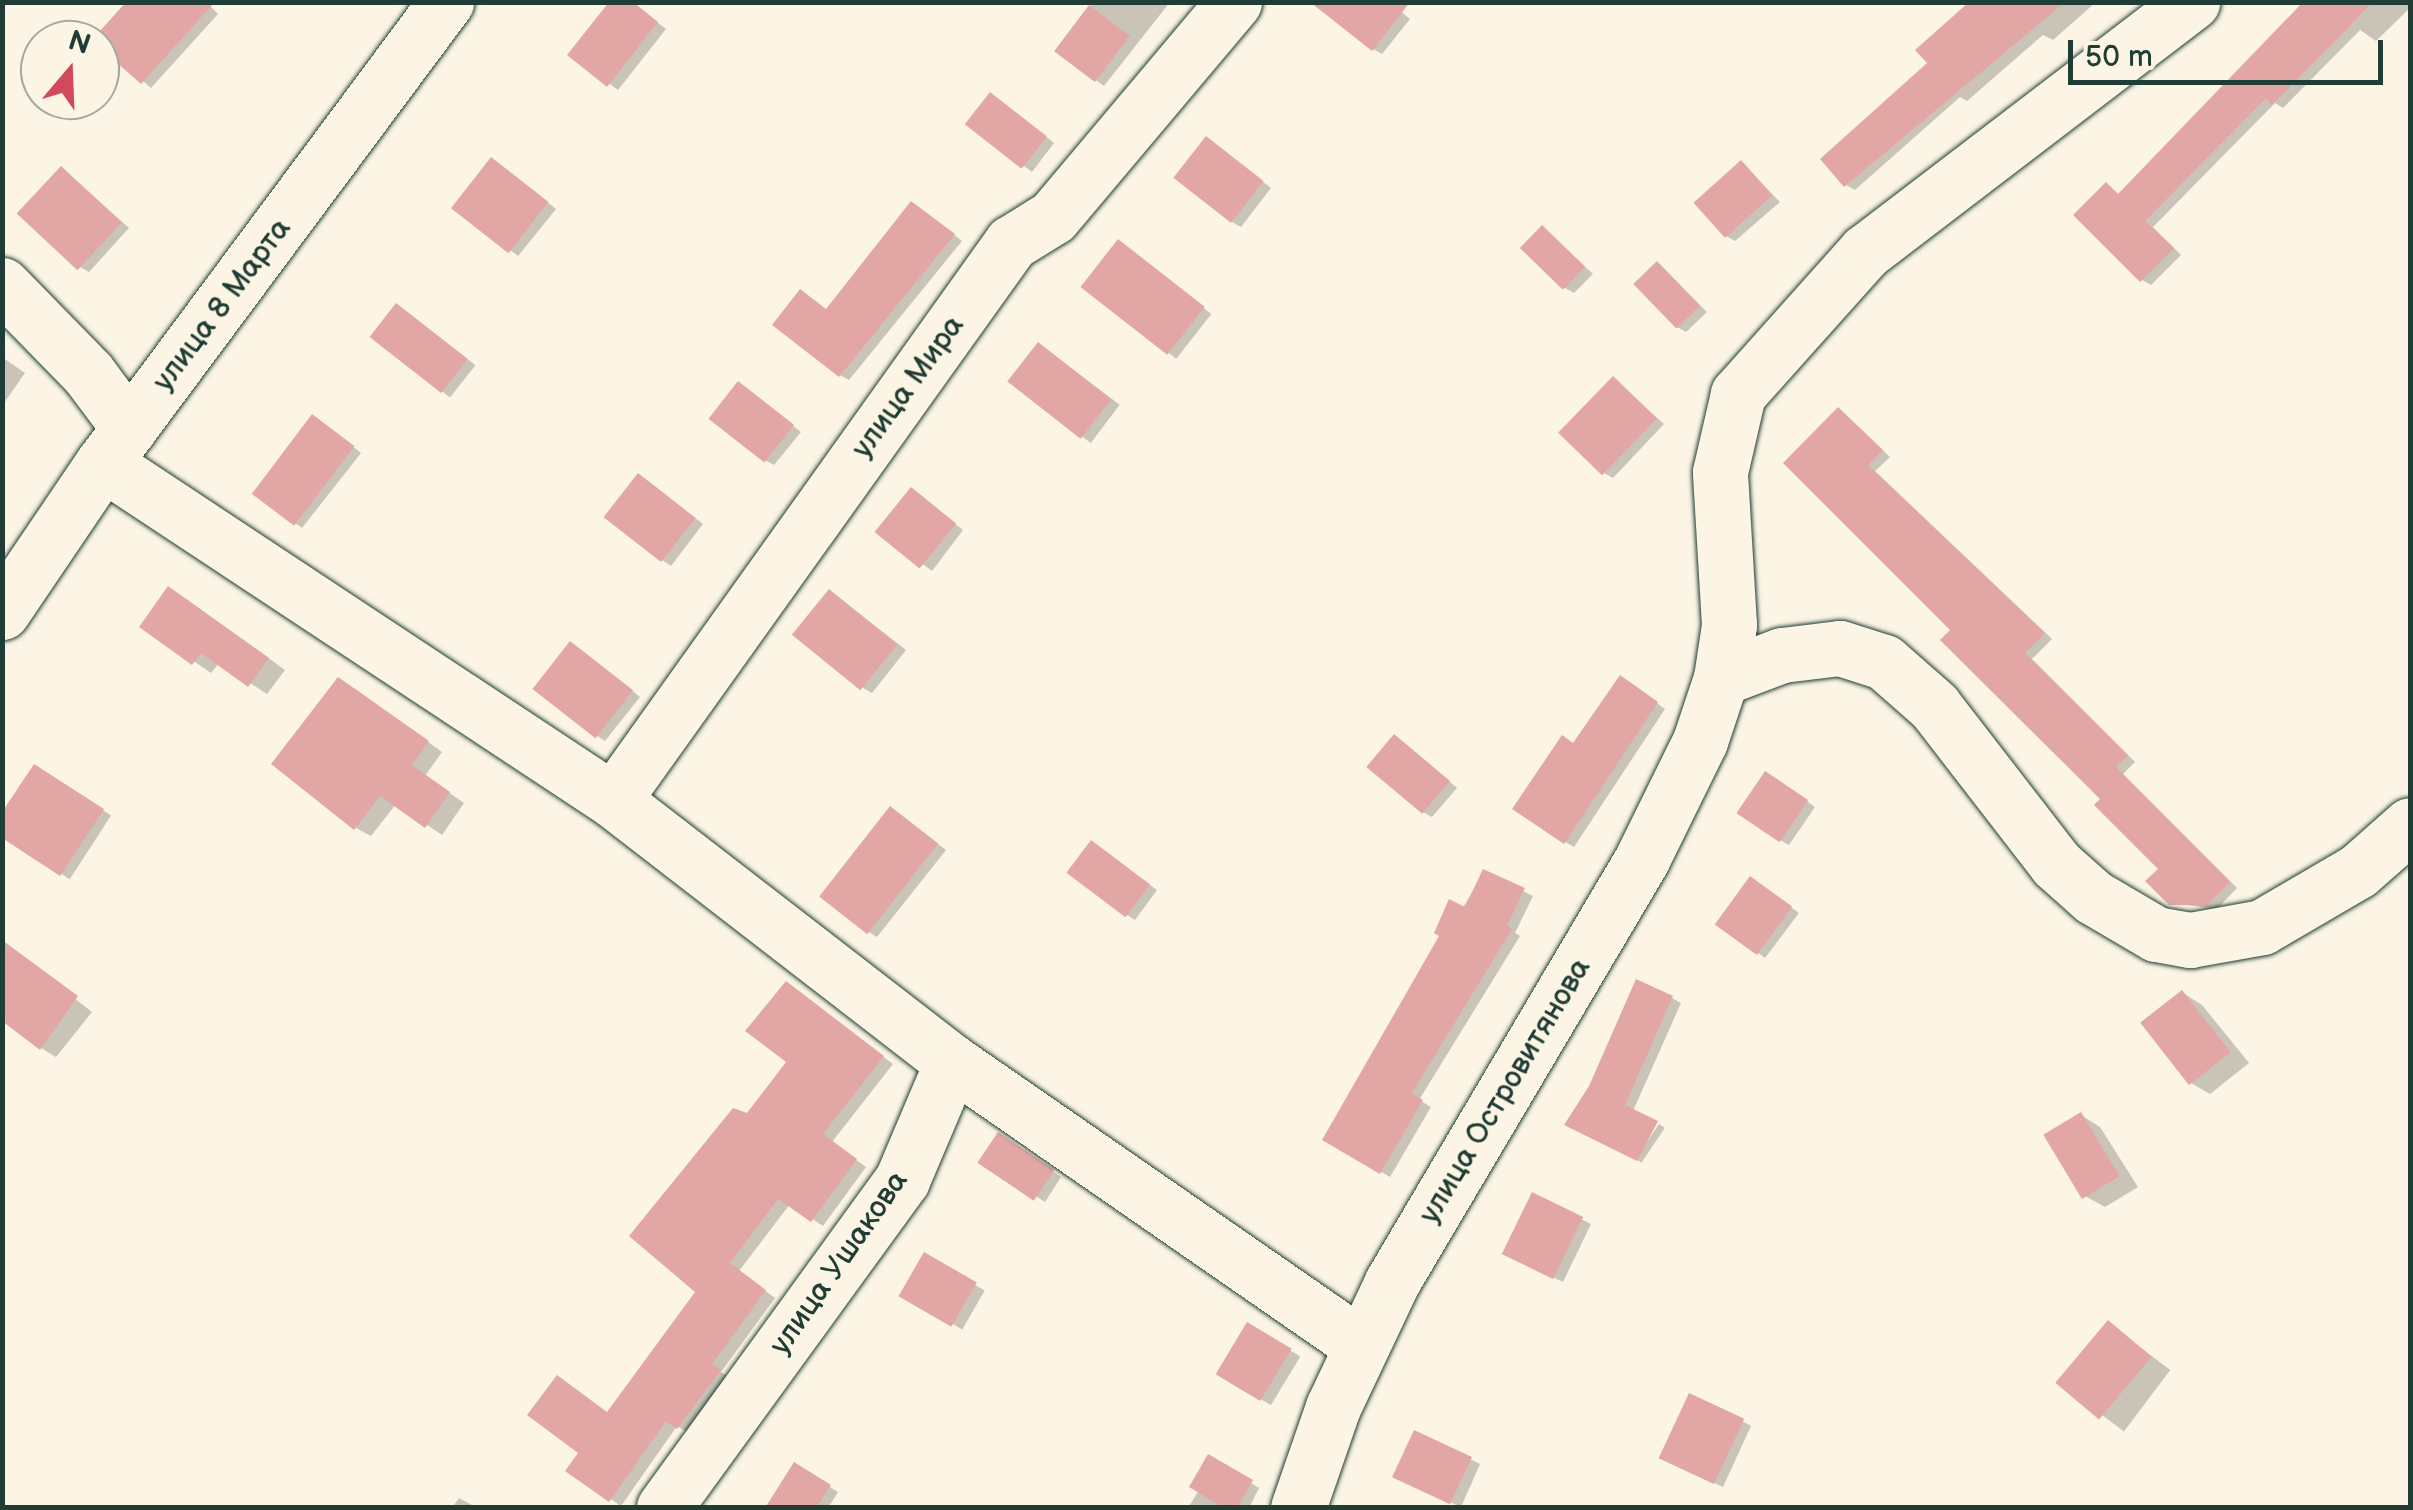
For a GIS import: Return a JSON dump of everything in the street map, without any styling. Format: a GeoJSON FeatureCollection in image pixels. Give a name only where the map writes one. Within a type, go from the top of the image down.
{"type":"FeatureCollection","features":[{"type":"Feature","properties":{"kind":"street","name":"улица 8 Марта"},"geometry":{"type":"LineString","coordinates":[[2,612],[116,446],[446,2]]}},
{"type":"Feature","properties":{"kind":"street","name":"улица Мира"},"geometry":{"type":"LineString","coordinates":[[613,800],[1011,243],[1053,217],[1234,2]]}},
{"type":"Feature","properties":{"kind":"street","name":"улица Островитянова"},"geometry":{"type":"LineString","coordinates":[[1298,1508],[1360,1344],[1672,804],[1721,678],[1730,574],[1720,472],[1738,394],[1865,252],[2192,2]]}},
{"type":"Feature","properties":{"kind":"street"},"geometry":{"type":"LineString","coordinates":[[2,285],[88,373],[116,446],[613,800],[952,1062],[1360,1344]]}},
{"type":"Feature","properties":{"kind":"street"},"geometry":{"type":"LineString","coordinates":[[1721,678],[1782,655],[1840,648],[1884,662],[1934,706],[2056,864],[2093,897],[2156,934],[2190,940],[2262,927],[2358,871],[2410,825]]}},
{"type":"Feature","properties":{"kind":"street","name":"улица Ушакова"},"geometry":{"type":"LineString","coordinates":[[664,1508],[902,1180],[952,1062]]}},
{"type":"Feature","properties":{"kind":"building"},"geometry":{"type":"Polygon","coordinates":[[[126,2],[215,2],[141,84],[120,66],[120,20],[110,20],[126,2]]]}},
{"type":"Feature","properties":{"kind":"building"},"geometry":{"type":"Polygon","coordinates":[[[609,2],[633,2],[658,22],[607,87],[567,55],[609,2]]]}},
{"type":"Feature","properties":{"kind":"building"},"geometry":{"type":"Polygon","coordinates":[[[1310,2],[1410,2],[1372,51],[1310,2]]]}},
{"type":"Feature","properties":{"kind":"building"},"geometry":{"type":"Polygon","coordinates":[[[1969,2],[2065,2],[1844,187],[1820,159],[1927,63],[1915,50],[1969,2]]]}},
{"type":"Feature","properties":{"kind":"building"},"geometry":{"type":"Polygon","coordinates":[[[2303,2],[2373,2],[2272,105],[2266,98],[2145,221],[2174,248],[2140,282],[2073,215],[2106,182],[2118,194],[2303,2]]]}},
{"type":"Feature","properties":{"kind":"building"},"geometry":{"type":"Polygon","coordinates":[[[1089,5],[1130,36],[1095,82],[1054,51],[1089,5]]]}},
{"type":"Feature","properties":{"kind":"building"},"geometry":{"type":"Polygon","coordinates":[[[990,92],[1047,136],[1021,169],[965,124],[990,92]]]}},
{"type":"Feature","properties":{"kind":"building"},"geometry":{"type":"Polygon","coordinates":[[[1206,136],[1264,181],[1231,223],[1173,178],[1206,136]]]}},
{"type":"Feature","properties":{"kind":"building"},"geometry":{"type":"Polygon","coordinates":[[[491,157],[549,202],[509,253],[451,208],[491,157]]]}},
{"type":"Feature","properties":{"kind":"building"},"geometry":{"type":"Polygon","coordinates":[[[1741,160],[1772,195],[1725,238],[1693,203],[1741,160]]]}},
{"type":"Feature","properties":{"kind":"building"},"geometry":{"type":"Polygon","coordinates":[[[61,166],[122,223],[77,270],[17,214],[61,166]]]}},
{"type":"Feature","properties":{"kind":"building"},"geometry":{"type":"Polygon","coordinates":[[[911,201],[955,234],[839,377],[772,325],[800,289],[826,309],[911,201]]]}},
{"type":"Feature","properties":{"kind":"building"},"geometry":{"type":"Polygon","coordinates":[[[1542,225],[1585,267],[1563,290],[1520,248],[1542,225]]]}},
{"type":"Feature","properties":{"kind":"building"},"geometry":{"type":"Polygon","coordinates":[[[1118,239],[1205,307],[1167,355],[1080,287],[1118,239]]]}},
{"type":"Feature","properties":{"kind":"building"},"geometry":{"type":"Polygon","coordinates":[[[1657,261],[1700,306],[1676,329],[1633,284],[1657,261]]]}},
{"type":"Feature","properties":{"kind":"building"},"geometry":{"type":"Polygon","coordinates":[[[396,303],[468,359],[441,393],[370,337],[396,303]]]}},
{"type":"Feature","properties":{"kind":"building"},"geometry":{"type":"Polygon","coordinates":[[[1038,342],[1111,399],[1081,439],[1007,381],[1038,342]]]}},
{"type":"Feature","properties":{"kind":"building"},"geometry":{"type":"Polygon","coordinates":[[[1613,376],[1657,418],[1602,475],[1558,433],[1613,376]]]}},
{"type":"Feature","properties":{"kind":"building"},"geometry":{"type":"Polygon","coordinates":[[[738,381],[794,425],[764,463],[708,419],[738,381]]]}},
{"type":"Feature","properties":{"kind":"building"},"geometry":{"type":"Polygon","coordinates":[[[1838,407],[1883,450],[1868,465],[2045,633],[2025,653],[2128,755],[2116,767],[2230,882],[2207,905],[2169,905],[2145,881],[2158,869],[2094,805],[2100,799],[1940,640],[1950,630],[1783,463],[1838,407]]]}},
{"type":"Feature","properties":{"kind":"building"},"geometry":{"type":"Polygon","coordinates":[[[312,414],[354,446],[294,526],[252,494],[312,414]]]}},
{"type":"Feature","properties":{"kind":"building"},"geometry":{"type":"Polygon","coordinates":[[[638,473],[696,518],[661,562],[604,517],[638,473]]]}},
{"type":"Feature","properties":{"kind":"building"},"geometry":{"type":"Polygon","coordinates":[[[911,487],[956,524],[920,569],[874,532],[911,487]]]}},
{"type":"Feature","properties":{"kind":"building"},"geometry":{"type":"Polygon","coordinates":[[[168,586],[269,658],[248,687],[201,653],[192,665],[139,627],[168,586]]]}},
{"type":"Feature","properties":{"kind":"building"},"geometry":{"type":"Polygon","coordinates":[[[829,589],[897,644],[860,690],[792,635],[829,589]]]}},
{"type":"Feature","properties":{"kind":"building"},"geometry":{"type":"Polygon","coordinates":[[[570,641],[633,690],[595,738],[532,689],[570,641]]]}},
{"type":"Feature","properties":{"kind":"building"},"geometry":{"type":"Polygon","coordinates":[[[1620,675],[1658,702],[1564,844],[1512,809],[1562,735],[1573,743],[1620,675]]]}},
{"type":"Feature","properties":{"kind":"building"},"geometry":{"type":"Polygon","coordinates":[[[338,677],[429,741],[412,765],[450,792],[425,828],[380,796],[354,830],[271,764],[338,677]]]}},
{"type":"Feature","properties":{"kind":"building"},"geometry":{"type":"Polygon","coordinates":[[[1394,734],[1450,781],[1422,814],[1366,767],[1394,734]]]}},
{"type":"Feature","properties":{"kind":"building"},"geometry":{"type":"Polygon","coordinates":[[[34,764],[104,809],[60,876],[2,838],[2,812],[34,764]]]}},
{"type":"Feature","properties":{"kind":"building"},"geometry":{"type":"Polygon","coordinates":[[[1765,771],[1808,800],[1780,842],[1736,813],[1765,771]]]}},
{"type":"Feature","properties":{"kind":"building"},"geometry":{"type":"Polygon","coordinates":[[[890,806],[938,844],[867,934],[819,897],[890,806]]]}},
{"type":"Feature","properties":{"kind":"building"},"geometry":{"type":"Polygon","coordinates":[[[1091,840],[1150,885],[1125,917],[1066,873],[1091,840]]]}},
{"type":"Feature","properties":{"kind":"building"},"geometry":{"type":"Polygon","coordinates":[[[1483,869],[1525,888],[1507,926],[1512,929],[1412,1093],[1423,1100],[1380,1174],[1322,1140],[1439,936],[1434,933],[1449,899],[1465,907],[1483,869]]]}},
{"type":"Feature","properties":{"kind":"building"},"geometry":{"type":"Polygon","coordinates":[[[1750,876],[1792,907],[1757,955],[1715,925],[1750,876]]]}},
{"type":"Feature","properties":{"kind":"building"},"geometry":{"type":"Polygon","coordinates":[[[2,940],[78,996],[40,1050],[2,1021],[2,940]]]}},
{"type":"Feature","properties":{"kind":"building"},"geometry":{"type":"Polygon","coordinates":[[[1636,979],[1673,996],[1625,1105],[1658,1121],[1637,1161],[1564,1125],[1589,1086],[1636,979]]]}},
{"type":"Feature","properties":{"kind":"building"},"geometry":{"type":"Polygon","coordinates":[[[786,981],[884,1056],[823,1134],[857,1159],[811,1222],[778,1199],[730,1263],[766,1290],[712,1364],[721,1370],[677,1429],[666,1421],[609,1502],[565,1471],[578,1453],[527,1415],[557,1375],[607,1412],[695,1292],[629,1236],[733,1108],[747,1113],[786,1062],[745,1031],[786,981]]]}},
{"type":"Feature","properties":{"kind":"building"},"geometry":{"type":"Polygon","coordinates":[[[2182,990],[2231,1052],[2189,1085],[2140,1023],[2182,990]]]}},
{"type":"Feature","properties":{"kind":"building"},"geometry":{"type":"Polygon","coordinates":[[[2081,1112],[2120,1176],[2082,1199],[2043,1135],[2081,1112]]]}},
{"type":"Feature","properties":{"kind":"building"},"geometry":{"type":"Polygon","coordinates":[[[998,1132],[1054,1170],[1034,1201],[977,1163],[998,1132]]]}},
{"type":"Feature","properties":{"kind":"building"},"geometry":{"type":"Polygon","coordinates":[[[1532,1192],[1583,1217],[1553,1279],[1502,1254],[1532,1192]]]}},
{"type":"Feature","properties":{"kind":"building"},"geometry":{"type":"Polygon","coordinates":[[[924,1252],[977,1282],[951,1327],[898,1296],[924,1252]]]}},
{"type":"Feature","properties":{"kind":"building"},"geometry":{"type":"Polygon","coordinates":[[[2108,1320],[2152,1357],[2099,1419],[2055,1383],[2108,1320]]]}},
{"type":"Feature","properties":{"kind":"building"},"geometry":{"type":"Polygon","coordinates":[[[1247,1322],[1292,1349],[1260,1401],[1216,1374],[1247,1322]]]}},
{"type":"Feature","properties":{"kind":"building"},"geometry":{"type":"Polygon","coordinates":[[[1689,1393],[1744,1419],[1714,1484],[1659,1458],[1689,1393]]]}},
{"type":"Feature","properties":{"kind":"building"},"geometry":{"type":"Polygon","coordinates":[[[1414,1430],[1472,1457],[1450,1504],[1392,1477],[1414,1430]]]}},
{"type":"Feature","properties":{"kind":"building"},"geometry":{"type":"Polygon","coordinates":[[[1208,1454],[1253,1480],[1237,1508],[1224,1508],[1189,1487],[1208,1454]]]}},
{"type":"Feature","properties":{"kind":"building"},"geometry":{"type":"Polygon","coordinates":[[[794,1462],[831,1485],[816,1508],[765,1508],[794,1462]]]}}]}
